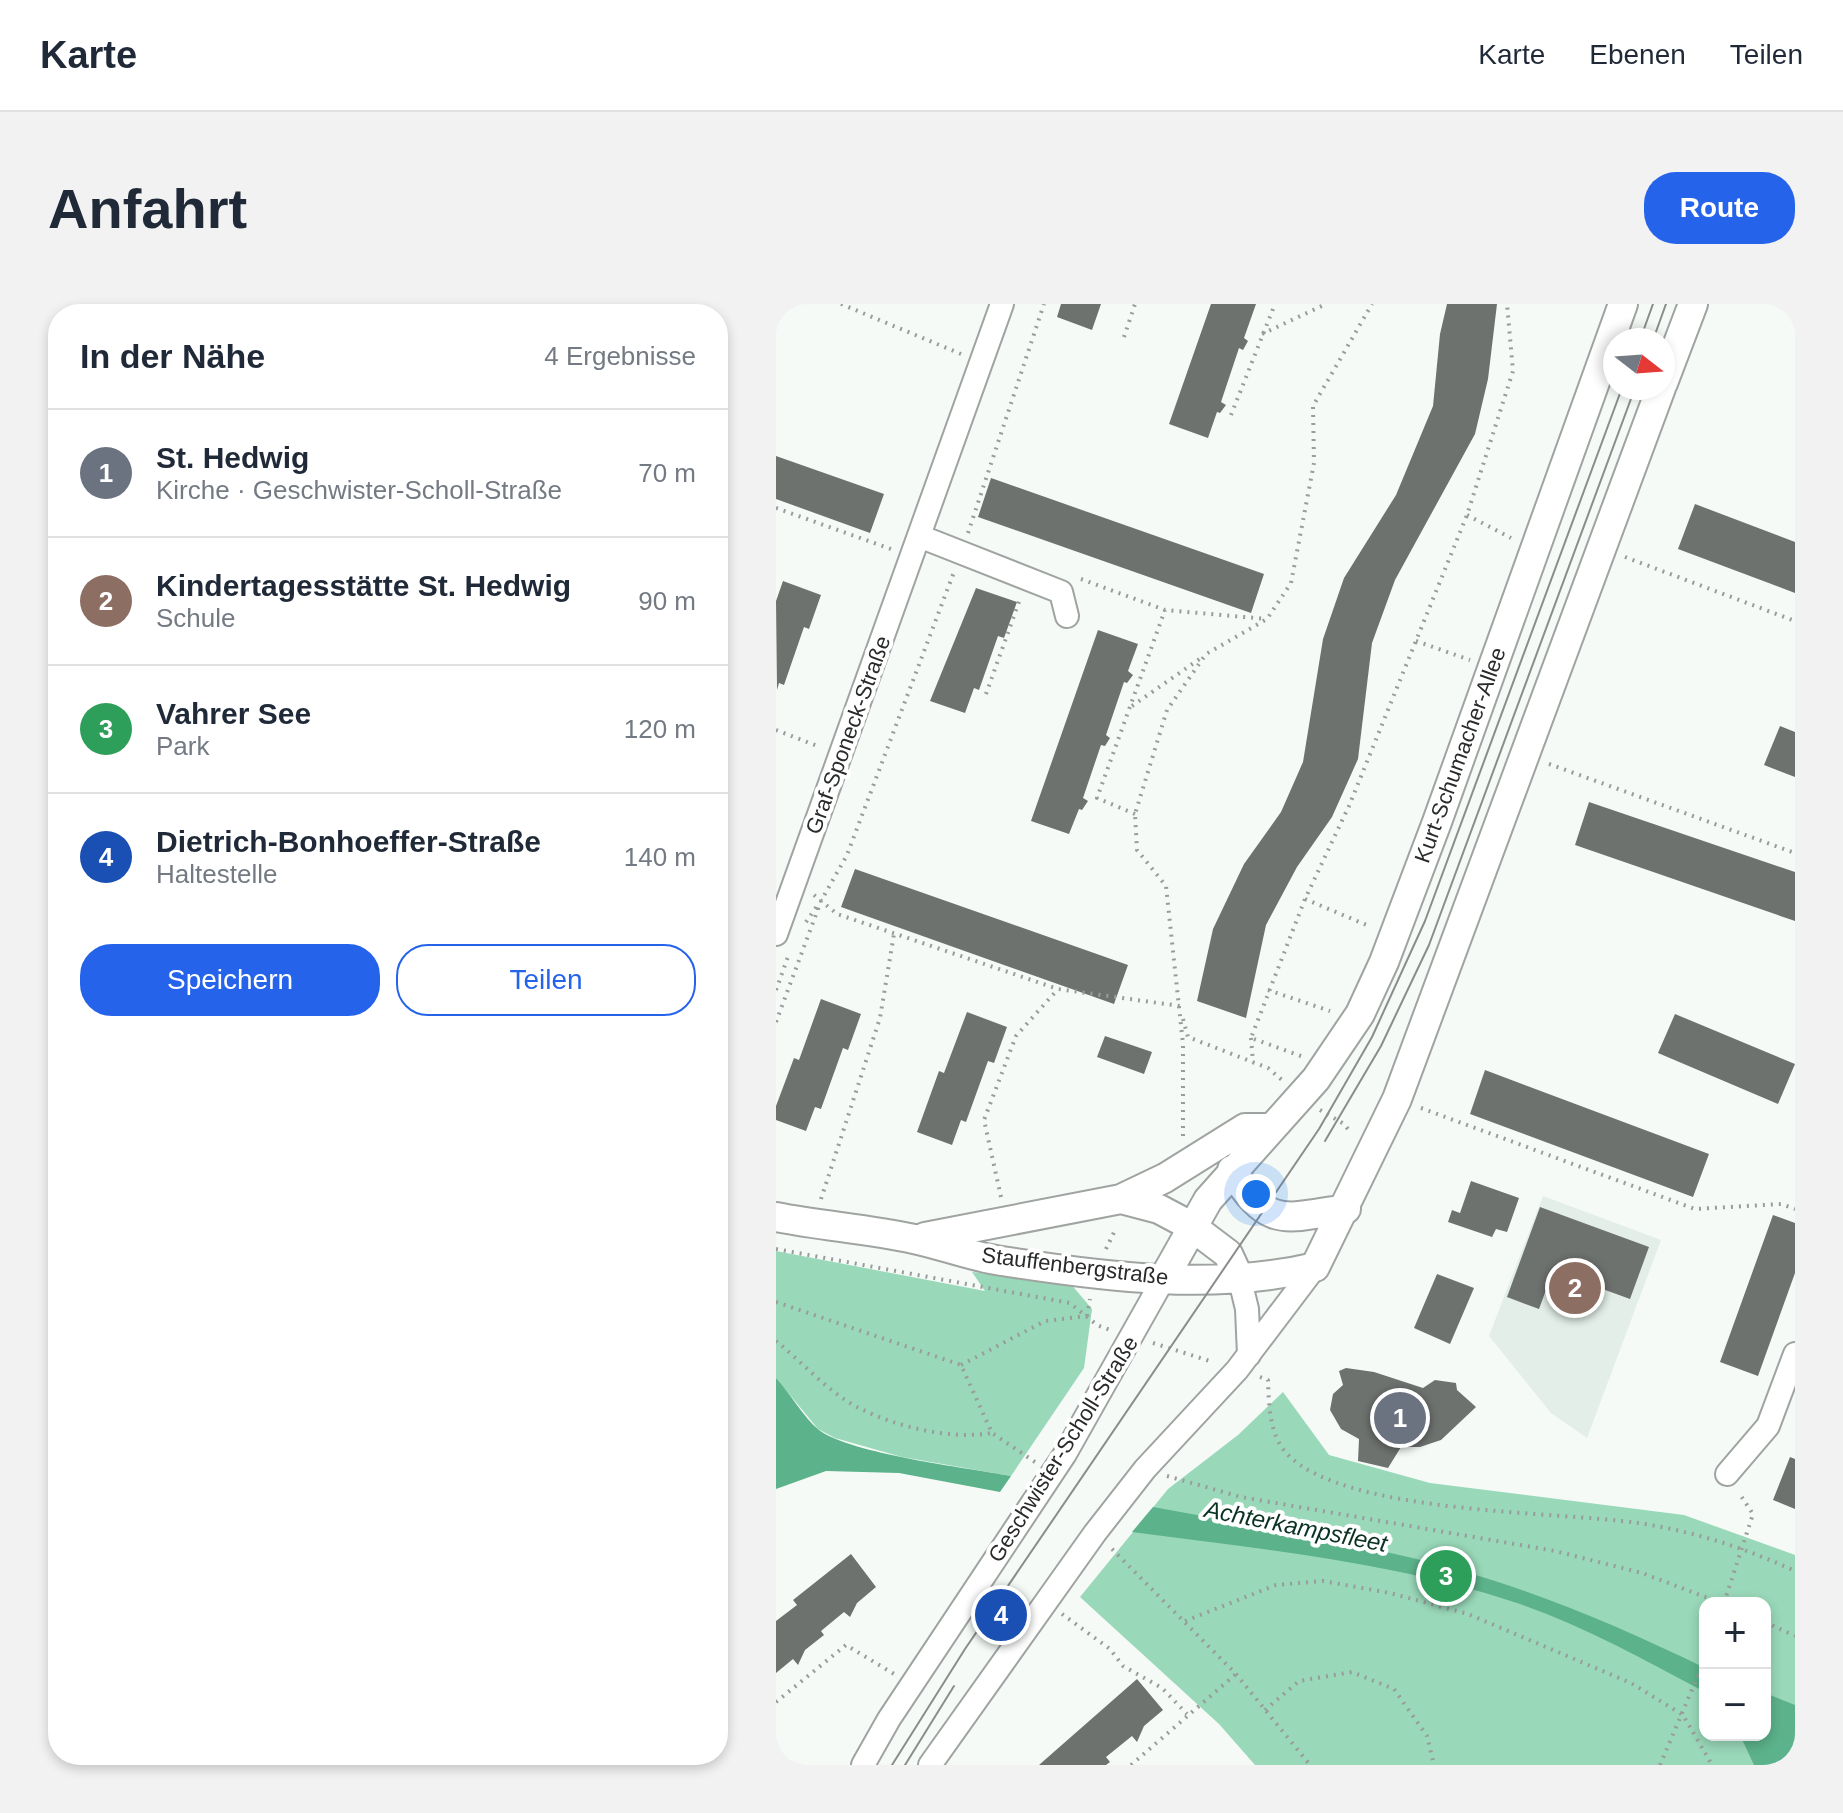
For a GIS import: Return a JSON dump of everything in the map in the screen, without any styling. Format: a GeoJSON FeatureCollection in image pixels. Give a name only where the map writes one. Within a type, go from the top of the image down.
{"type":"FeatureCollection","features":[{"type":"Feature","properties":{"kind":"street","name":"Graf-Sponeck-Straße"},"geometry":{"type":"LineString","coordinates":[[776,934],[1002,304]]}},
{"type":"Feature","properties":{"kind":"street","name":"Kurt-Schumacher-Allee"},"geometry":{"type":"LineString","coordinates":[[1232,1170],[1326,1064],[1356,1020],[1394,936],[1623,304]]}},
{"type":"Feature","properties":{"kind":"street"},"geometry":{"type":"LineString","coordinates":[[1675,352],[1693,304]]}},
{"type":"Feature","properties":{"kind":"street"},"geometry":{"type":"LineString","coordinates":[[930,1765],[1044,1600],[1095,1533],[1145,1469],[1243,1362],[1315,1267],[1346,1209],[1397,1099],[1657,400]]}},
{"type":"Feature","properties":{"kind":"street"},"geometry":{"type":"LineString","coordinates":[[916,546],[961,552],[1061,592],[1067,616]]}},
{"type":"Feature","properties":{"kind":"street","name":"Stauffenbergstraße"},"geometry":{"type":"LineString","coordinates":[[912,1239],[1124,1200],[1185,1167],[1245,1128],[1272,1128]]}},
{"type":"Feature","properties":{"kind":"street"},"geometry":{"type":"LineString","coordinates":[[1232,1170],[1249,1197],[1274,1215],[1289,1218],[1346,1209]]}},
{"type":"Feature","properties":{"kind":"street","name":"Geschwister-Scholl-Straße"},"geometry":{"type":"LineString","coordinates":[[863,1765],[1052,1474],[1132,1337],[1191,1226],[1232,1170]]}},
{"type":"Feature","properties":{"kind":"street","name":"Stauffenbergstraße"},"geometry":{"type":"LineString","coordinates":[[1124,1200],[1159,1209],[1191,1226],[1228,1254],[1240,1280],[1247,1309],[1243,1362]]}},
{"type":"Feature","properties":{"kind":"street","name":"Stauffenbergstraße"},"geometry":{"type":"LineString","coordinates":[[776,1217],[912,1239],[999,1261],[1095,1272],[1240,1280],[1267,1278],[1315,1267]]}},
{"type":"Feature","properties":{"kind":"street"},"geometry":{"type":"LineString","coordinates":[[1727,1474],[1768,1426],[1795,1354]]}},
{"type":"Feature","properties":{"kind":"path"},"geometry":{"type":"LineString","coordinates":[[776,311],[798,304]]}},
{"type":"Feature","properties":{"kind":"path"},"geometry":{"type":"LineString","coordinates":[[841,304],[982,362]]}},
{"type":"Feature","properties":{"kind":"path"},"geometry":{"type":"LineString","coordinates":[[776,1022],[821,901],[847,855],[961,552],[1044,304]]}},
{"type":"Feature","properties":{"kind":"path"},"geometry":{"type":"LineString","coordinates":[[1124,337],[1135,304]]}},
{"type":"Feature","properties":{"kind":"path"},"geometry":{"type":"LineString","coordinates":[[1231,415],[1275,304]]}},
{"type":"Feature","properties":{"kind":"path"},"geometry":{"type":"LineString","coordinates":[[1260,336],[1326,304]]}},
{"type":"Feature","properties":{"kind":"path"},"geometry":{"type":"LineString","coordinates":[[1132,706],[1206,654],[1267,619],[1291,583],[1314,463],[1313,406],[1372,304]]}},
{"type":"Feature","properties":{"kind":"path"},"geometry":{"type":"LineString","coordinates":[[1253,1062],[1251,1038],[1268,990],[1305,899],[1349,806],[1467,515],[1513,371],[1507,304]]}},
{"type":"Feature","properties":{"kind":"path"},"geometry":{"type":"LineString","coordinates":[[776,508],[916,546]]}},
{"type":"Feature","properties":{"kind":"path"},"geometry":{"type":"LineString","coordinates":[[1467,515],[1535,551]]}},
{"type":"Feature","properties":{"kind":"path"},"geometry":{"type":"LineString","coordinates":[[1600,547],[1795,621]]}},
{"type":"Feature","properties":{"kind":"path"},"geometry":{"type":"LineString","coordinates":[[986,694],[1028,578]]}},
{"type":"Feature","properties":{"kind":"path"},"geometry":{"type":"LineString","coordinates":[[1079,578],[1165,610],[1267,619]]}},
{"type":"Feature","properties":{"kind":"path"},"geometry":{"type":"LineString","coordinates":[[1135,814],[1097,798],[1165,610]]}},
{"type":"Feature","properties":{"kind":"path"},"geometry":{"type":"LineString","coordinates":[[1416,641],[1492,667]]}},
{"type":"Feature","properties":{"kind":"path"},"geometry":{"type":"LineString","coordinates":[[1185,1167],[1180,1006],[1166,886],[1137,850],[1135,814],[1167,710],[1206,654]]}},
{"type":"Feature","properties":{"kind":"path"},"geometry":{"type":"LineString","coordinates":[[776,730],[841,755]]}},
{"type":"Feature","properties":{"kind":"path"},"geometry":{"type":"LineString","coordinates":[[1524,755],[1795,853]]}},
{"type":"Feature","properties":{"kind":"path"},"geometry":{"type":"LineString","coordinates":[[1305,899],[1394,936]]}},
{"type":"Feature","properties":{"kind":"path"},"geometry":{"type":"LineString","coordinates":[[821,901],[837,914],[1058,989],[1180,1006]]}},
{"type":"Feature","properties":{"kind":"path"},"geometry":{"type":"LineString","coordinates":[[816,1225],[819,1202],[880,1018],[894,933]]}},
{"type":"Feature","properties":{"kind":"path"},"geometry":{"type":"LineString","coordinates":[[1007,1223],[984,1120],[1016,1036],[1058,989]]}},
{"type":"Feature","properties":{"kind":"path"},"geometry":{"type":"LineString","coordinates":[[1268,990],[1356,1020]]}},
{"type":"Feature","properties":{"kind":"path"},"geometry":{"type":"LineString","coordinates":[[1180,1006],[1188,1037],[1268,1068],[1344,1124],[1370,1158]]}},
{"type":"Feature","properties":{"kind":"path"},"geometry":{"type":"LineString","coordinates":[[1251,1038],[1326,1064]]}},
{"type":"Feature","properties":{"kind":"path"},"geometry":{"type":"LineString","coordinates":[[1397,1099],[1695,1209],[1781,1204],[1795,1209]]}},
{"type":"Feature","properties":{"kind":"path"},"geometry":{"type":"LineString","coordinates":[[1095,1272],[1124,1200]]}},
{"type":"Feature","properties":{"kind":"path"},"geometry":{"type":"LineString","coordinates":[[776,1249],[1070,1303],[1097,1325],[1132,1337],[1243,1362],[1268,1380],[1275,1434],[1287,1455],[1314,1473],[1354,1487],[1439,1505],[1639,1523],[1742,1547],[1795,1571]]}},
{"type":"Feature","properties":{"kind":"path"},"geometry":{"type":"LineString","coordinates":[[776,1302],[961,1365],[1045,1321],[1087,1316]]}},
{"type":"Feature","properties":{"kind":"path"},"geometry":{"type":"LineString","coordinates":[[776,1341],[857,1407],[935,1431],[970,1437],[992,1433]]}},
{"type":"Feature","properties":{"kind":"path"},"geometry":{"type":"LineString","coordinates":[[961,1365],[992,1433],[1052,1474]]}},
{"type":"Feature","properties":{"kind":"path"},"geometry":{"type":"LineString","coordinates":[[1145,1469],[1241,1497],[1555,1551],[1642,1573],[1707,1597]]}},
{"type":"Feature","properties":{"kind":"path"},"geometry":{"type":"LineString","coordinates":[[1725,1597],[1753,1514],[1727,1474]]}},
{"type":"Feature","properties":{"kind":"path"},"geometry":{"type":"LineString","coordinates":[[1095,1533],[1236,1674],[1310,1765]]}},
{"type":"Feature","properties":{"kind":"path"},"geometry":{"type":"LineString","coordinates":[[1185,1621],[1276,1585],[1323,1581],[1390,1593],[1468,1614],[1631,1683],[1683,1715],[1712,1765]]}},
{"type":"Feature","properties":{"kind":"path"},"geometry":{"type":"LineString","coordinates":[[1044,1600],[1110,1649],[1123,1666],[1162,1688],[1187,1714]]}},
{"type":"Feature","properties":{"kind":"path"},"geometry":{"type":"LineString","coordinates":[[1771,1625],[1795,1636]]}},
{"type":"Feature","properties":{"kind":"path"},"geometry":{"type":"LineString","coordinates":[[776,1702],[846,1645],[913,1685]]}},
{"type":"Feature","properties":{"kind":"path"},"geometry":{"type":"LineString","coordinates":[[1660,1765],[1701,1669]]}},
{"type":"Feature","properties":{"kind":"path"},"geometry":{"type":"LineString","coordinates":[[1265,1710],[1299,1681],[1352,1672],[1394,1689],[1427,1736],[1434,1765]]}},
{"type":"Feature","properties":{"kind":"path"},"geometry":{"type":"LineString","coordinates":[[1131,1765],[1236,1674]]}},
{"type":"Feature","properties":{"kind":"shaded area"},"geometry":{"type":"Polygon","coordinates":[[[1543,1196],[1661,1240],[1587,1438],[1551,1413],[1489,1336],[1543,1196]]]}},
{"type":"Feature","properties":{"kind":"shaded area"},"geometry":{"type":"Polygon","coordinates":[[[776,1251],[985,1291],[972,1272],[1070,1283],[1092,1309],[1084,1368],[1011,1476],[902,1457],[835,1438],[818,1429],[776,1378],[776,1251]]]}},
{"type":"Feature","properties":{"kind":"shaded area"},"geometry":{"type":"Polygon","coordinates":[[[776,1378],[813,1425],[835,1439],[882,1453],[1011,1476],[1000,1492],[899,1473],[826,1471],[776,1489],[776,1378]]]}},
{"type":"Feature","properties":{"kind":"shaded area"},"geometry":{"type":"Polygon","coordinates":[[[1283,1392],[1329,1455],[1430,1483],[1684,1515],[1795,1555],[1795,1765],[1255,1765],[1219,1724],[1080,1597],[1168,1489],[1238,1435],[1283,1392]]]}},
{"type":"Feature","properties":{"kind":"shaded area"},"geometry":{"type":"Polygon","coordinates":[[[1153,1507],[1347,1543],[1462,1571],[1586,1614],[1699,1665],[1699,1689],[1565,1622],[1470,1589],[1327,1558],[1132,1532],[1153,1507]]]}},
{"type":"Feature","properties":{"kind":"shaded area"},"geometry":{"type":"Polygon","coordinates":[[[1771,1695],[1795,1705],[1795,1759],[1792,1765],[1754,1765],[1743,1741],[1771,1741],[1771,1695]]]}},
{"type":"Feature","properties":{"kind":"building"},"geometry":{"type":"Polygon","coordinates":[[[1061,304],[1101,304],[1092,330],[1057,317],[1061,304]]]}},
{"type":"Feature","properties":{"kind":"building"},"geometry":{"type":"Polygon","coordinates":[[[1211,304],[1256,304],[1244,338],[1248,341],[1243,350],[1239,348],[1221,402],[1226,405],[1220,413],[1217,412],[1208,438],[1169,424],[1211,304]]]}},
{"type":"Feature","properties":{"kind":"building"},"geometry":{"type":"Polygon","coordinates":[[[1447,304],[1497,304],[1488,379],[1475,434],[1395,580],[1372,643],[1358,759],[1332,817],[1297,867],[1266,925],[1246,1018],[1197,1001],[1213,929],[1244,864],[1281,812],[1303,762],[1323,639],[1344,578],[1396,495],[1433,406],[1440,334],[1447,304]]]}},
{"type":"Feature","properties":{"kind":"building"},"geometry":{"type":"Polygon","coordinates":[[[776,456],[884,494],[870,533],[776,499],[776,456]]]}},
{"type":"Feature","properties":{"kind":"building"},"geometry":{"type":"Polygon","coordinates":[[[991,478],[1264,574],[1251,613],[978,517],[991,478]]]}},
{"type":"Feature","properties":{"kind":"building"},"geometry":{"type":"Polygon","coordinates":[[[1695,504],[1795,542],[1795,593],[1678,549],[1695,504]]]}},
{"type":"Feature","properties":{"kind":"building"},"geometry":{"type":"Polygon","coordinates":[[[783,581],[821,595],[809,629],[804,627],[784,685],[779,683],[777,690],[776,601],[783,581]]]}},
{"type":"Feature","properties":{"kind":"building"},"geometry":{"type":"Polygon","coordinates":[[[976,588],[1017,602],[1004,638],[998,636],[979,690],[974,688],[965,713],[930,701],[976,588]]]}},
{"type":"Feature","properties":{"kind":"building"},"geometry":{"type":"Polygon","coordinates":[[[1098,630],[1138,644],[1128,671],[1133,675],[1127,683],[1124,682],[1106,735],[1110,738],[1105,746],[1101,745],[1083,798],[1088,801],[1082,810],[1079,809],[1069,834],[1031,821],[1098,630]]]}},
{"type":"Feature","properties":{"kind":"building"},"geometry":{"type":"Polygon","coordinates":[[[1780,726],[1795,732],[1795,777],[1764,765],[1780,726]]]}},
{"type":"Feature","properties":{"kind":"building"},"geometry":{"type":"Polygon","coordinates":[[[1589,802],[1795,872],[1795,921],[1575,845],[1589,802]]]}},
{"type":"Feature","properties":{"kind":"building"},"geometry":{"type":"Polygon","coordinates":[[[855,869],[1128,965],[1114,1004],[841,907],[855,869]]]}},
{"type":"Feature","properties":{"kind":"building"},"geometry":{"type":"Polygon","coordinates":[[[821,999],[861,1014],[848,1050],[843,1048],[821,1109],[815,1107],[806,1131],[776,1120],[776,1106],[794,1058],[799,1060],[821,999]]]}},
{"type":"Feature","properties":{"kind":"building"},"geometry":{"type":"Polygon","coordinates":[[[967,1012],[1007,1027],[994,1063],[988,1061],[966,1122],[961,1120],[952,1145],[917,1132],[939,1071],[944,1073],[967,1012]]]}},
{"type":"Feature","properties":{"kind":"building"},"geometry":{"type":"Polygon","coordinates":[[[1675,1014],[1795,1064],[1778,1104],[1658,1053],[1675,1014]]]}},
{"type":"Feature","properties":{"kind":"building"},"geometry":{"type":"Polygon","coordinates":[[[1105,1036],[1152,1052],[1144,1074],[1097,1057],[1105,1036]]]}},
{"type":"Feature","properties":{"kind":"building"},"geometry":{"type":"Polygon","coordinates":[[[1485,1070],[1709,1154],[1693,1197],[1470,1114],[1485,1070]]]}},
{"type":"Feature","properties":{"kind":"building"},"geometry":{"type":"Polygon","coordinates":[[[1471,1181],[1519,1198],[1507,1232],[1496,1229],[1492,1237],[1448,1222],[1452,1210],[1460,1213],[1471,1181]]]}},
{"type":"Feature","properties":{"kind":"building"},"geometry":{"type":"Polygon","coordinates":[[[1540,1207],[1649,1247],[1630,1299],[1553,1271],[1539,1309],[1507,1297],[1540,1207]]]}},
{"type":"Feature","properties":{"kind":"building"},"geometry":{"type":"Polygon","coordinates":[[[1773,1215],[1795,1223],[1795,1273],[1758,1376],[1720,1362],[1773,1215]]]}},
{"type":"Feature","properties":{"kind":"building"},"geometry":{"type":"Polygon","coordinates":[[[1437,1274],[1474,1288],[1450,1344],[1414,1328],[1437,1274]]]}},
{"type":"Feature","properties":{"kind":"building"},"geometry":{"type":"Polygon","coordinates":[[[1346,1368],[1374,1372],[1423,1388],[1435,1380],[1456,1383],[1457,1390],[1476,1407],[1441,1440],[1420,1447],[1401,1447],[1388,1468],[1358,1461],[1359,1439],[1341,1429],[1330,1410],[1333,1394],[1343,1385],[1339,1371],[1346,1368]]]}},
{"type":"Feature","properties":{"kind":"building"},"geometry":{"type":"Polygon","coordinates":[[[1790,1457],[1795,1459],[1795,1509],[1773,1500],[1790,1457]]]}},
{"type":"Feature","properties":{"kind":"building"},"geometry":{"type":"Polygon","coordinates":[[[851,1554],[876,1587],[857,1603],[850,1617],[844,1612],[821,1631],[824,1635],[805,1650],[798,1665],[793,1659],[776,1673],[776,1621],[797,1605],[793,1600],[851,1554]]]}},
{"type":"Feature","properties":{"kind":"building"},"geometry":{"type":"Polygon","coordinates":[[[1137,1679],[1163,1710],[1144,1726],[1137,1742],[1132,1736],[1106,1757],[1110,1762],[1106,1765],[1039,1765],[1137,1679]]]}},
{"type":"Feature","properties":{"kind":"tram line"},"geometry":{"type":"LineString","coordinates":[[1644,328],[1653,304]]}},
{"type":"Feature","properties":{"kind":"tram line"},"geometry":{"type":"LineString","coordinates":[[1657,328],[1666,304]]}},
{"type":"Feature","properties":{"kind":"tram line"},"geometry":{"type":"LineString","coordinates":[[892,1765],[965,1649],[1319,1129],[1372,1037],[1425,921],[1618,400]]}},
{"type":"Feature","properties":{"kind":"tram line"},"geometry":{"type":"LineString","coordinates":[[1325,1141],[1381,1046],[1429,945],[1631,400]]}},
{"type":"Feature","properties":{"kind":"tram line"},"geometry":{"type":"LineString","coordinates":[[905,1765],[954,1686]]}},
{"type":"Feature","properties":{"kind":"place","name":"Kindertagesstätte St. Hedwig"},"geometry":{"type":"Point","coordinates":[1575,1288]}},
{"type":"Feature","properties":{"kind":"place","name":"St. Hedwig"},"geometry":{"type":"Point","coordinates":[1400,1418]}},
{"type":"Feature","properties":{"kind":"place","name":"Vahrer See"},"geometry":{"type":"Point","coordinates":[1446,1576]}},
{"type":"Feature","properties":{"kind":"place","name":"Dietrich-Bonhoeffer-Straße"},"geometry":{"type":"Point","coordinates":[1001,1615]}},
{"type":"Feature","properties":{"kind":"water label","name":"Achterkampsfleet"},"geometry":{"type":"Point","coordinates":[1296,1526]}}]}
